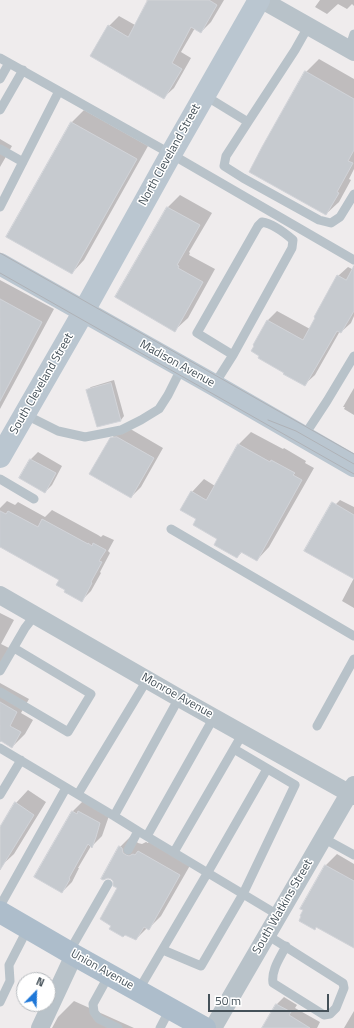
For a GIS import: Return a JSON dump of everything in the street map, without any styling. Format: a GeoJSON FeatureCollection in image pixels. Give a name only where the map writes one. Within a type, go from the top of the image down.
{"type":"FeatureCollection","features":[{"type":"Feature","properties":{"kind":"main road","name":"North Cleveland Street"},"geometry":{"type":"LineString","coordinates":[[84,311],[258,0]]}},
{"type":"Feature","properties":{"kind":"main road","name":"Madison Avenue"},"geometry":{"type":"LineString","coordinates":[[0,264],[304,436],[354,466]]}},
{"type":"Feature","properties":{"kind":"main road","name":"South Cleveland Street"},"geometry":{"type":"LineString","coordinates":[[3,444],[24,414],[84,311]]}},
{"type":"Feature","properties":{"kind":"main road","name":"Union Avenue"},"geometry":{"type":"LineString","coordinates":[[0,912],[205,1028]]}},
{"type":"Feature","properties":{"kind":"street"},"geometry":{"type":"LineString","coordinates":[[262,0],[308,27],[352,45]]}},
{"type":"Feature","properties":{"kind":"street","name":"Monroe Avenue"},"geometry":{"type":"LineString","coordinates":[[0,595],[179,698],[352,792]]}},
{"type":"Feature","properties":{"kind":"street","name":"South Watkins Street"},"geometry":{"type":"LineString","coordinates":[[212,1028],[352,792]]}},
{"type":"Feature","properties":{"kind":"street"},"geometry":{"type":"LineString","coordinates":[[40,1028],[72,953]]}},
{"type":"Feature","properties":{"kind":"lane"},"geometry":{"type":"LineString","coordinates":[[308,27],[295,50],[226,156],[224,166],[319,220],[331,222],[340,217],[354,194]]}},
{"type":"Feature","properties":{"kind":"lane"},"geometry":{"type":"LineString","coordinates":[[0,58],[171,154],[354,260]]}},
{"type":"Feature","properties":{"kind":"lane"},"geometry":{"type":"LineString","coordinates":[[0,79],[9,63]]}},
{"type":"Feature","properties":{"kind":"lane"},"geometry":{"type":"LineString","coordinates":[[0,110],[23,70]]}},
{"type":"Feature","properties":{"kind":"lane"},"geometry":{"type":"LineString","coordinates":[[0,207],[59,91]]}},
{"type":"Feature","properties":{"kind":"lane"},"geometry":{"type":"LineString","coordinates":[[204,95],[248,122]]}},
{"type":"Feature","properties":{"kind":"lane"},"geometry":{"type":"LineString","coordinates":[[0,149],[23,162]]}},
{"type":"Feature","properties":{"kind":"lane"},"geometry":{"type":"LineString","coordinates":[[214,385],[233,355],[292,248],[293,240],[268,223],[262,222],[258,226],[197,333],[233,355]]}},
{"type":"Feature","properties":{"kind":"lane"},"geometry":{"type":"LineString","coordinates":[[304,436],[354,356]]}},
{"type":"Feature","properties":{"kind":"lane"},"geometry":{"type":"LineString","coordinates":[[24,414],[58,431],[85,437],[121,430],[141,420],[159,408],[168,395],[182,367]]}},
{"type":"Feature","properties":{"kind":"lane"},"geometry":{"type":"LineString","coordinates":[[0,479],[34,499]]}},
{"type":"Feature","properties":{"kind":"lane"},"geometry":{"type":"LineString","coordinates":[[171,529],[354,636]]}},
{"type":"Feature","properties":{"kind":"lane"},"geometry":{"type":"LineString","coordinates":[[0,671],[25,628],[35,615]]}},
{"type":"Feature","properties":{"kind":"lane"},"geometry":{"type":"LineString","coordinates":[[0,692],[68,732],[91,694],[14,648]]}},
{"type":"Feature","properties":{"kind":"lane"},"geometry":{"type":"LineString","coordinates":[[317,726],[354,659]]}},
{"type":"Feature","properties":{"kind":"lane"},"geometry":{"type":"LineString","coordinates":[[78,794],[147,680]]}},
{"type":"Feature","properties":{"kind":"lane"},"geometry":{"type":"LineString","coordinates":[[114,816],[179,698]]}},
{"type":"Feature","properties":{"kind":"lane"},"geometry":{"type":"LineString","coordinates":[[147,836],[214,717]]}},
{"type":"Feature","properties":{"kind":"lane"},"geometry":{"type":"LineString","coordinates":[[174,852],[243,733]]}},
{"type":"Feature","properties":{"kind":"lane"},"geometry":{"type":"LineString","coordinates":[[0,748],[278,915]]}},
{"type":"Feature","properties":{"kind":"lane"},"geometry":{"type":"LineString","coordinates":[[163,950],[201,966],[243,894],[295,785],[234,749]]}},
{"type":"Feature","properties":{"kind":"lane"},"geometry":{"type":"LineString","coordinates":[[0,795],[21,760]]}},
{"type":"Feature","properties":{"kind":"lane"},"geometry":{"type":"LineString","coordinates":[[138,990],[163,950],[267,769]]}},
{"type":"Feature","properties":{"kind":"lane"},"geometry":{"type":"LineString","coordinates":[[0,906],[66,788]]}},
{"type":"Feature","properties":{"kind":"lane"},"geometry":{"type":"LineString","coordinates":[[128,850],[138,830]]}},
{"type":"Feature","properties":{"kind":"lane"},"geometry":{"type":"LineString","coordinates":[[324,838],[354,855]]}},
{"type":"Feature","properties":{"kind":"lane"},"geometry":{"type":"LineString","coordinates":[[72,953],[108,884]]}},
{"type":"Feature","properties":{"kind":"lane"},"geometry":{"type":"LineString","coordinates":[[0,1002],[10,981],[9,965],[28,928]]}},
{"type":"Feature","properties":{"kind":"lane"},"geometry":{"type":"LineString","coordinates":[[267,935],[286,946],[343,982],[344,988],[339,1002],[330,1014],[324,1015],[273,983],[274,969],[286,946]]}},
{"type":"Feature","properties":{"kind":"lane"},"geometry":{"type":"LineString","coordinates":[[109,975],[94,1004],[94,1012],[99,1019],[118,1028]]}},
{"type":"Feature","properties":{"kind":"lane"},"geometry":{"type":"LineString","coordinates":[[160,1028],[170,1009]]}},
{"type":"Feature","properties":{"kind":"building"},"geometry":{"type":"Polygon","coordinates":[[[148,0],[209,0],[217,5],[201,33],[191,27],[172,63],[182,69],[164,99],[90,56],[108,25],[128,37],[148,0]]]}},
{"type":"Feature","properties":{"kind":"building"},"geometry":{"type":"Polygon","coordinates":[[[305,71],[354,99],[354,150],[348,161],[353,163],[337,192],[339,193],[326,215],[249,172],[305,71]]]}},
{"type":"Feature","properties":{"kind":"building"},"geometry":{"type":"Polygon","coordinates":[[[71,122],[137,159],[72,274],[6,237],[71,122]]]}},
{"type":"Feature","properties":{"kind":"building"},"geometry":{"type":"Polygon","coordinates":[[[167,207],[200,225],[177,265],[179,266],[178,268],[203,282],[175,332],[115,297],[167,207]]]}},
{"type":"Feature","properties":{"kind":"building"},"geometry":{"type":"Polygon","coordinates":[[[354,266],[354,311],[341,333],[337,331],[305,386],[258,358],[259,356],[251,351],[267,320],[303,340],[337,275],[346,280],[354,266]]]}},
{"type":"Feature","properties":{"kind":"building"},"geometry":{"type":"Polygon","coordinates":[[[0,299],[42,322],[0,401],[0,299]]]}},
{"type":"Feature","properties":{"kind":"building"},"geometry":{"type":"Polygon","coordinates":[[[111,383],[121,421],[97,427],[86,390],[111,383]]]}},
{"type":"Feature","properties":{"kind":"building"},"geometry":{"type":"Polygon","coordinates":[[[117,437],[154,458],[131,498],[89,474],[110,438],[117,437]]]}},
{"type":"Feature","properties":{"kind":"building"},"geometry":{"type":"Polygon","coordinates":[[[238,444],[270,462],[271,460],[295,473],[293,475],[302,480],[257,561],[241,552],[237,558],[214,545],[217,539],[193,525],[196,519],[180,510],[191,491],[206,500],[238,444]]]}},
{"type":"Feature","properties":{"kind":"building"},"geometry":{"type":"Polygon","coordinates":[[[30,459],[56,473],[45,493],[19,478],[30,459]]]}},
{"type":"Feature","properties":{"kind":"building"},"geometry":{"type":"Polygon","coordinates":[[[332,502],[354,515],[354,579],[304,551],[332,502]]]}},
{"type":"Feature","properties":{"kind":"building"},"geometry":{"type":"Polygon","coordinates":[[[0,511],[6,514],[8,511],[38,527],[42,519],[92,546],[93,543],[106,550],[99,561],[102,562],[82,602],[64,592],[65,590],[56,585],[59,580],[0,547],[0,511]]]}},
{"type":"Feature","properties":{"kind":"building"},"geometry":{"type":"Polygon","coordinates":[[[0,702],[17,712],[10,726],[21,732],[12,748],[1,741],[0,742],[0,702]]]}},
{"type":"Feature","properties":{"kind":"building"},"geometry":{"type":"Polygon","coordinates":[[[15,802],[34,815],[0,870],[0,827],[15,802]]]}},
{"type":"Feature","properties":{"kind":"building"},"geometry":{"type":"Polygon","coordinates":[[[72,811],[77,814],[78,811],[100,823],[92,848],[88,844],[62,893],[34,877],[72,811]]]}},
{"type":"Feature","properties":{"kind":"building"},"geometry":{"type":"Polygon","coordinates":[[[119,846],[126,855],[135,855],[138,851],[180,875],[149,930],[144,927],[136,940],[125,935],[123,937],[109,929],[111,926],[100,919],[117,888],[113,886],[113,881],[111,879],[101,879],[119,846]]]}},
{"type":"Feature","properties":{"kind":"building"},"geometry":{"type":"Polygon","coordinates":[[[325,865],[354,881],[354,948],[316,927],[315,930],[299,921],[303,910],[300,909],[325,865]]]}},
{"type":"Feature","properties":{"kind":"building"},"geometry":{"type":"Polygon","coordinates":[[[276,1004],[291,1012],[289,1015],[310,1028],[262,1028],[276,1004]]]}},
{"type":"Feature","properties":{"kind":"tram line"},"geometry":{"type":"LineString","coordinates":[[0,253],[354,454]]}},
{"type":"Feature","properties":{"kind":"tram line"},"geometry":{"type":"LineString","coordinates":[[0,273],[354,474]]}},
{"type":"Feature","properties":{"kind":"tram line"},"geometry":{"type":"LineString","coordinates":[[268,420],[296,431],[354,464]]}}]}
